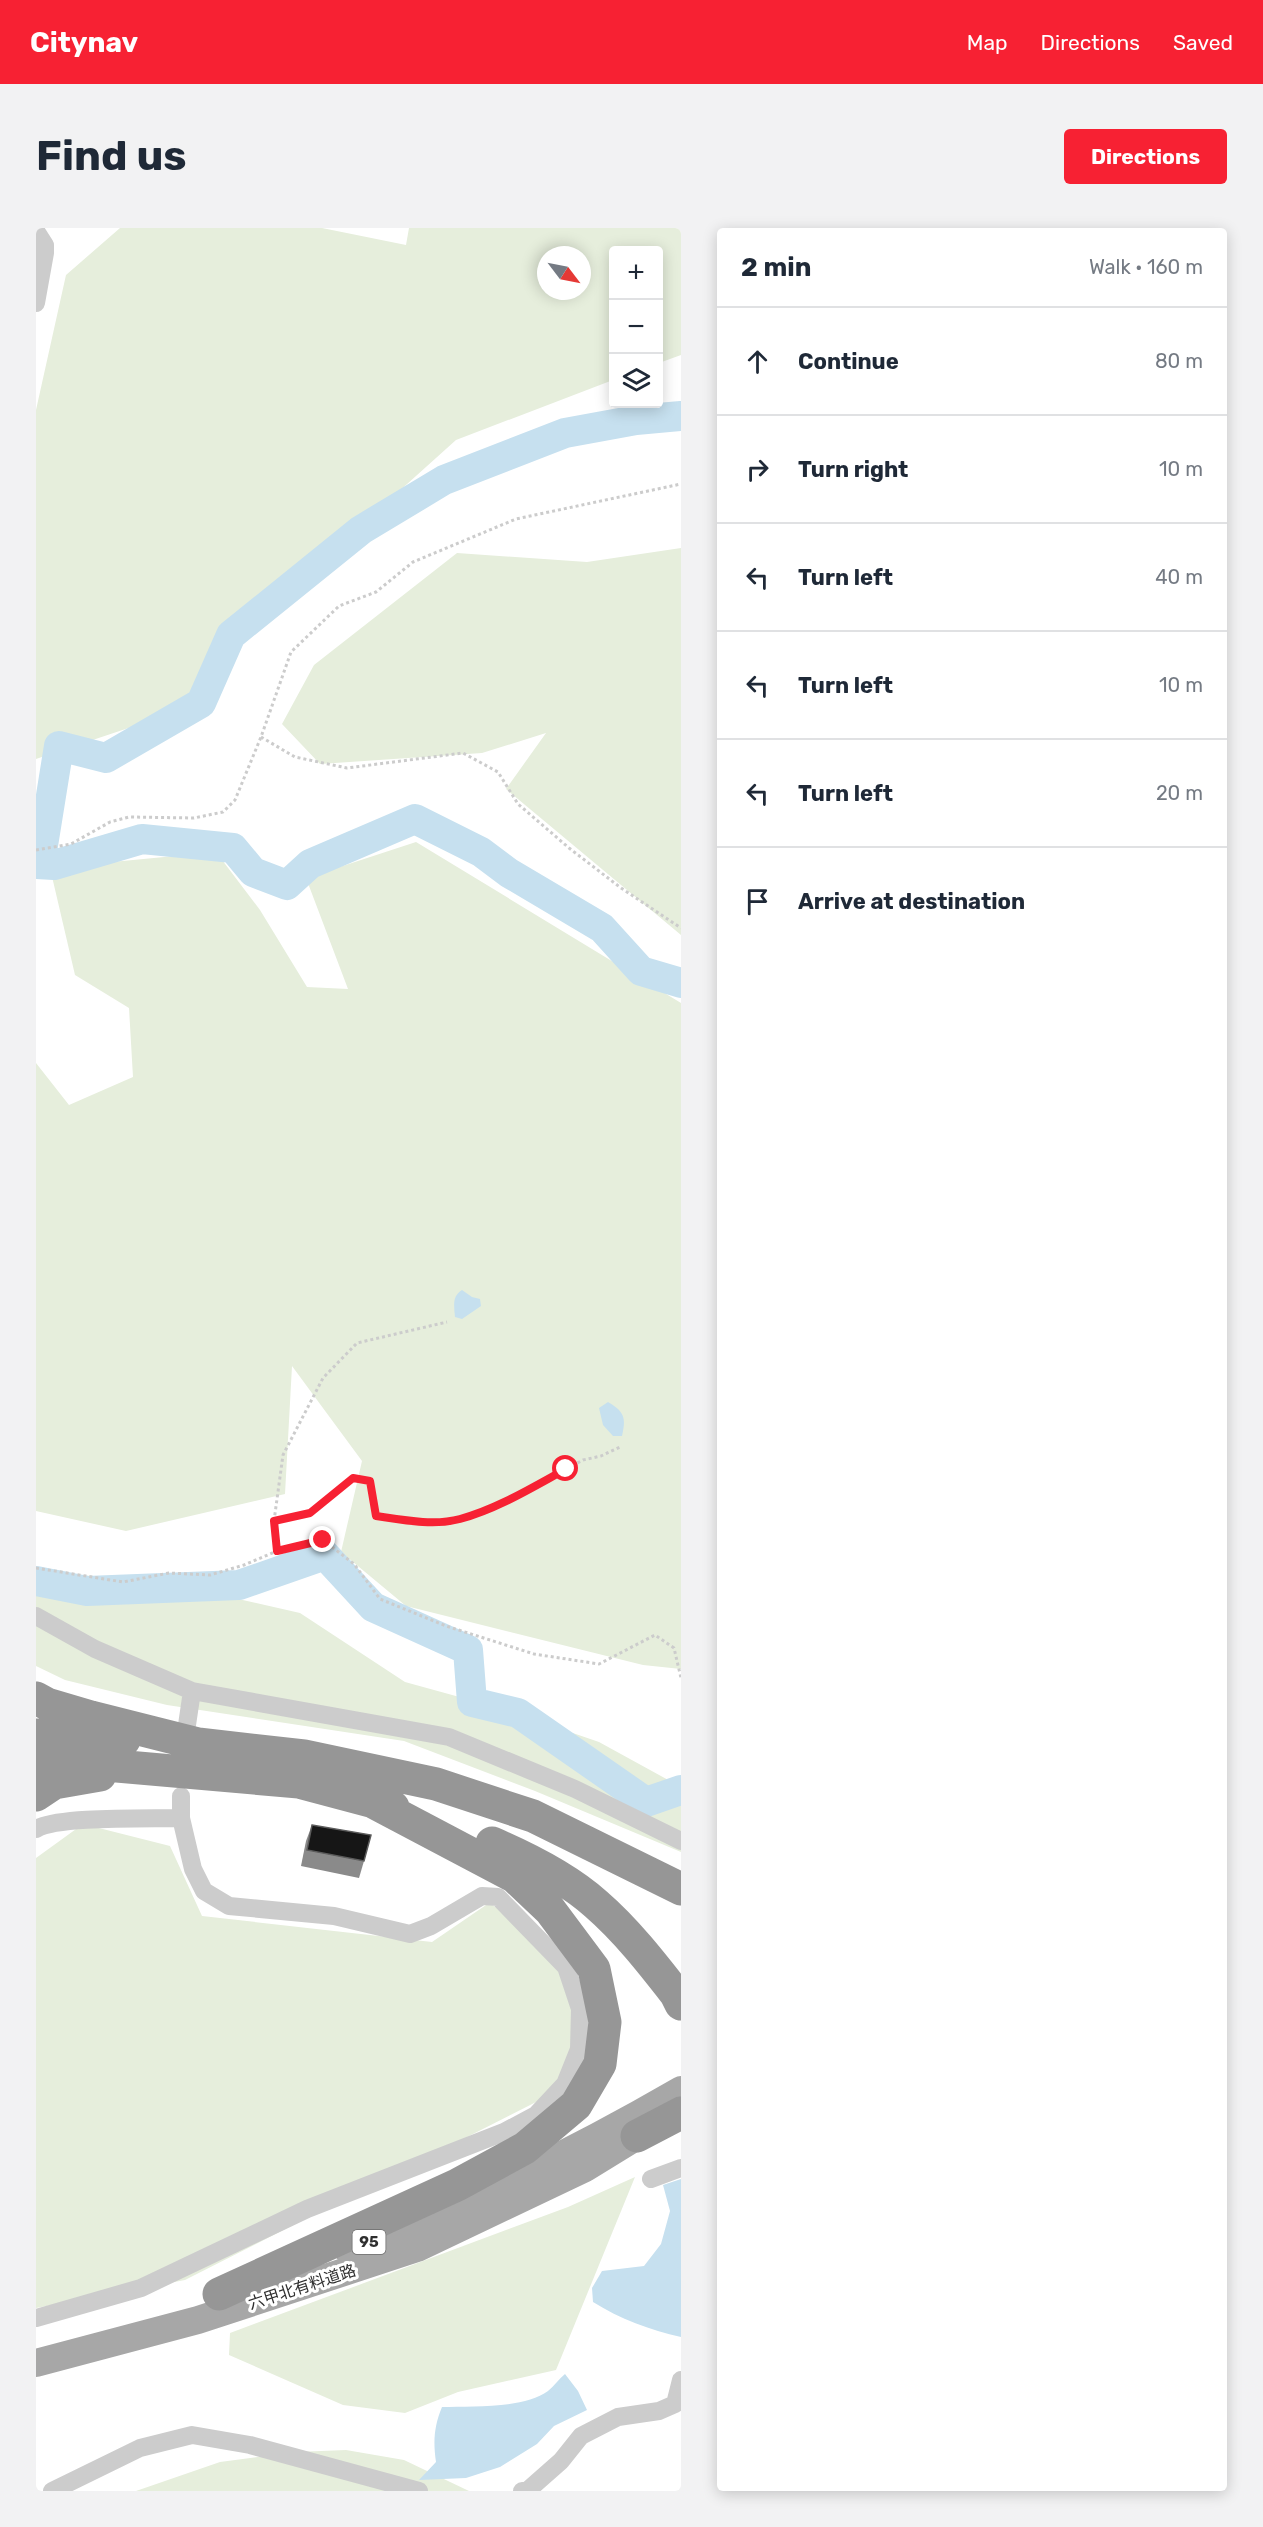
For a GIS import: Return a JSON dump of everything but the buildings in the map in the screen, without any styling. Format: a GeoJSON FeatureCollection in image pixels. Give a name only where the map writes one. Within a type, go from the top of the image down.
{"type":"FeatureCollection","features":[{"type":"Feature","properties":{"kind":"highway"},"geometry":{"type":"LineString","coordinates":[[36,1698],[47,1704],[91,1717],[304,1756],[436,1784],[533,1816],[681,1889]]}},
{"type":"Feature","properties":{"kind":"highway"},"geometry":{"type":"LineString","coordinates":[[36,1736],[193,1735]]}},
{"type":"Feature","properties":{"kind":"highway"},"geometry":{"type":"LineString","coordinates":[[36,1759],[149,1767],[299,1782],[439,1820],[530,1860],[593,1902],[617,1923],[652,1964],[681,2004]]}},
{"type":"Feature","properties":{"kind":"highway"},"geometry":{"type":"LineString","coordinates":[[36,1795],[54,1783],[149,1767]]}},
{"type":"Feature","properties":{"kind":"highway"},"geometry":{"type":"LineString","coordinates":[[436,1784],[522,1834],[596,1886],[668,1955],[681,1974]]}},
{"type":"Feature","properties":{"kind":"highway"},"geometry":{"type":"LineString","coordinates":[[219,2294],[458,2185],[525,2148],[576,2105],[600,2064],[605,2022],[594,1970],[550,1910],[515,1877],[373,1802]]}},
{"type":"Feature","properties":{"kind":"highway"},"geometry":{"type":"LineString","coordinates":[[637,2136],[681,2111]]}},
{"type":"Feature","properties":{"kind":"main road","name":"六甲北有料道路"},"geometry":{"type":"LineString","coordinates":[[36,2343],[219,2294],[298,2269],[425,2221],[556,2160],[681,2090]]}},
{"type":"Feature","properties":{"kind":"main road","name":"六甲北有料道路"},"geometry":{"type":"LineString","coordinates":[[36,2363],[198,2320],[417,2248],[585,2168],[637,2136]]}},
{"type":"Feature","properties":{"kind":"street"},"geometry":{"type":"LineString","coordinates":[[36,231],[45,245],[45,254],[36,303]]}},
{"type":"Feature","properties":{"kind":"street"},"geometry":{"type":"LineString","coordinates":[[36,1616],[95,1649],[192,1691],[449,1737],[575,1789],[681,1842]]}},
{"type":"Feature","properties":{"kind":"street"},"geometry":{"type":"LineString","coordinates":[[192,1691],[193,1735]]}},
{"type":"Feature","properties":{"kind":"street"},"geometry":{"type":"LineString","coordinates":[[36,2318],[141,2288],[307,2209],[504,2132],[536,2115],[565,2084],[579,2049],[580,2009],[566,1967],[498,1897],[482,1896],[431,1926],[410,1934],[334,1916],[229,1906],[204,1891],[193,1869],[181,1818],[181,1796]]}},
{"type":"Feature","properties":{"kind":"street"},"geometry":{"type":"LineString","coordinates":[[36,1828],[44,1824],[84,1821],[181,1818]]}},
{"type":"Feature","properties":{"kind":"street"},"geometry":{"type":"LineString","coordinates":[[651,2179],[681,2168]]}},
{"type":"Feature","properties":{"kind":"street"},"geometry":{"type":"LineString","coordinates":[[522,2491],[526,2491],[561,2461],[581,2436],[618,2417],[659,2411],[675,2404],[681,2380]]}},
{"type":"Feature","properties":{"kind":"street"},"geometry":{"type":"LineString","coordinates":[[52,2491],[140,2448],[192,2435],[250,2445],[419,2491]]}},
{"type":"Feature","properties":{"kind":"path"},"geometry":{"type":"LineString","coordinates":[[36,850],[71,844],[110,822],[129,817],[194,818],[223,812],[235,800],[261,737],[291,652],[339,606],[376,591],[413,562],[516,519],[681,484]]}},
{"type":"Feature","properties":{"kind":"path"},"geometry":{"type":"LineString","coordinates":[[261,737],[295,757],[347,768],[463,753],[498,772],[518,804],[569,848],[621,888],[681,928]]}},
{"type":"Feature","properties":{"kind":"path"},"geometry":{"type":"LineString","coordinates":[[277,1551],[274,1521],[283,1455],[323,1378],[357,1343],[447,1322]]}},
{"type":"Feature","properties":{"kind":"path"},"geometry":{"type":"LineString","coordinates":[[274,1521],[310,1513],[353,1478],[370,1481],[376,1516],[411,1522],[459,1519],[514,1497],[583,1460],[601,1456],[620,1447]]}},
{"type":"Feature","properties":{"kind":"path"},"geometry":{"type":"LineString","coordinates":[[36,1568],[123,1582],[169,1574],[210,1575],[244,1565],[277,1551],[323,1540],[354,1564],[380,1599],[446,1626],[534,1654],[599,1664],[655,1635],[674,1648],[681,1678]]}},
{"type":"Feature","properties":{"kind":"green space"},"geometry":{"type":"Polygon","coordinates":[[[120,228],[322,228],[406,245],[409,228],[681,228],[681,355],[663,362],[663,246],[609,246],[609,382],[456,440],[257,619],[212,700],[36,759],[36,410],[66,275],[120,228]]]}},
{"type":"Feature","properties":{"kind":"green space"},"geometry":{"type":"Polygon","coordinates":[[[681,548],[681,935],[506,789],[546,733],[482,753],[320,764],[282,724],[314,665],[457,553],[587,562],[681,548]]]}},
{"type":"Feature","properties":{"kind":"green space"},"geometry":{"type":"Polygon","coordinates":[[[416,842],[681,1003],[681,1669],[643,1665],[406,1606],[341,1552],[362,1461],[292,1366],[285,1494],[126,1531],[36,1511],[36,1063],[69,1105],[133,1077],[129,1008],[75,975],[50,868],[216,852],[260,910],[307,987],[348,989],[306,878],[416,842]]]}},
{"type":"Feature","properties":{"kind":"green space"},"geometry":{"type":"Polygon","coordinates":[[[39,1571],[172,1584],[300,1613],[405,1682],[503,1709],[599,1742],[681,1787],[681,1852],[535,1791],[404,1741],[167,1705],[65,1680],[36,1666],[36,1579],[39,1571]]]}},
{"type":"Feature","properties":{"kind":"green space"},"geometry":{"type":"Polygon","coordinates":[[[83,1824],[170,1846],[202,1916],[432,1942],[489,1903],[550,1942],[573,1985],[577,2056],[544,2098],[185,2280],[36,2308],[36,1858],[83,1824]]]}},
{"type":"Feature","properties":{"kind":"green space"},"geometry":{"type":"Polygon","coordinates":[[[635,2177],[556,2370],[458,2392],[405,2413],[343,2405],[229,2355],[230,2333],[568,2207],[635,2177]]]}},
{"type":"Feature","properties":{"kind":"green space"},"geometry":{"type":"Polygon","coordinates":[[[346,2450],[404,2460],[469,2491],[136,2491],[220,2462],[295,2452],[346,2450]]]}},
{"type":"Feature","properties":{"kind":"water"},"geometry":{"type":"Polygon","coordinates":[[[462,1290],[480,1299],[481,1306],[462,1319],[455,1317],[454,1305],[455,1298],[462,1290]]]}},
{"type":"Feature","properties":{"kind":"water"},"geometry":{"type":"Polygon","coordinates":[[[608,1402],[623,1416],[622,1436],[613,1436],[603,1425],[599,1408],[608,1402]]]}},
{"type":"Feature","properties":{"kind":"water"},"geometry":{"type":"Polygon","coordinates":[[[681,2179],[681,2337],[636,2323],[603,2308],[593,2302],[592,2288],[602,2271],[644,2266],[661,2244],[670,2211],[663,2185],[681,2179]]]}},
{"type":"Feature","properties":{"kind":"water"},"geometry":{"type":"Polygon","coordinates":[[[565,2374],[578,2391],[587,2410],[554,2426],[537,2444],[500,2467],[466,2478],[419,2480],[436,2462],[435,2434],[442,2407],[512,2404],[525,2401],[548,2391],[565,2374]]]}},
{"type":"Feature","properties":{"kind":"waterway"},"geometry":{"type":"LineString","coordinates":[[40,864],[59,746],[106,758],[201,703],[231,635],[361,530],[444,480],[565,433],[636,420],[681,416]]}},
{"type":"Feature","properties":{"kind":"waterway"},"geometry":{"type":"LineString","coordinates":[[36,864],[54,865],[142,839],[233,848],[253,872],[287,885],[310,864],[415,819],[481,852],[509,873],[602,928],[641,971],[681,983]]}},
{"type":"Feature","properties":{"kind":"waterway"},"geometry":{"type":"LineString","coordinates":[[36,1581],[87,1591],[239,1585],[325,1555],[373,1607],[468,1650],[472,1702],[518,1713],[646,1802],[681,1790]]}},
{"type":"Feature","properties":{"kind":"route"},"geometry":{"type":"LineString","coordinates":[[323,1540],[277,1551],[274,1521],[310,1513],[353,1478],[370,1481],[376,1516],[411,1522],[459,1519],[514,1497],[566,1469]]}}]}
